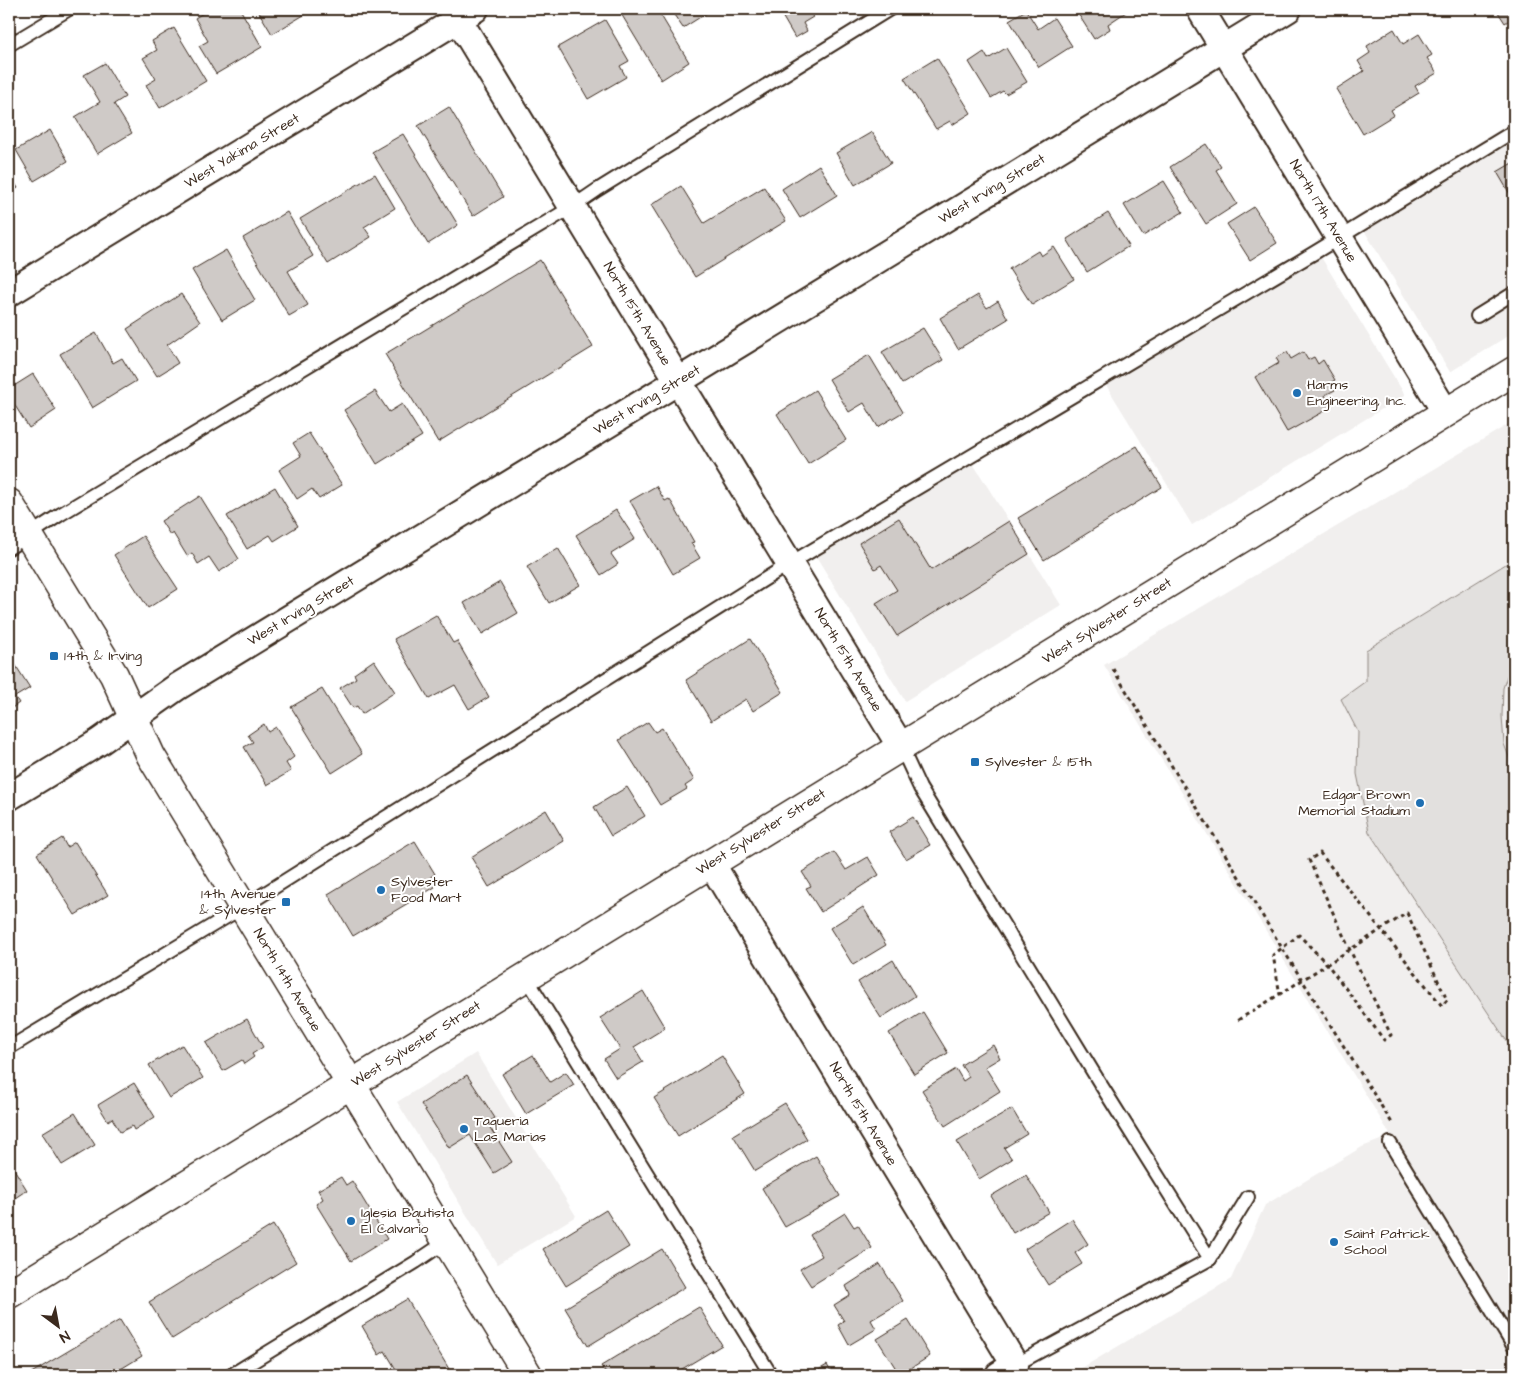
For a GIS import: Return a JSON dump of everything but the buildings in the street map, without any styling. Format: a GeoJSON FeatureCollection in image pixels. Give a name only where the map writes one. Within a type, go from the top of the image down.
{"type":"FeatureCollection","features":[{"type":"Feature","properties":{"kind":"street","name":"North 17th Avenue"},"geometry":{"type":"LineString","coordinates":[[1200,9],[1446,413]]}},
{"type":"Feature","properties":{"kind":"street","name":"West Irving Street"},"geometry":{"type":"LineString","coordinates":[[9,797],[99,742],[185,682],[1288,9]]}},
{"type":"Feature","properties":{"kind":"street","name":"North 15th Avenue"},"geometry":{"type":"LineString","coordinates":[[461,12],[572,207],[901,747]]}},
{"type":"Feature","properties":{"kind":"street","name":"West Yakima Street"},"geometry":{"type":"LineString","coordinates":[[9,293],[461,12]]}},
{"type":"Feature","properties":{"kind":"street","name":"West Sylvester Street"},"geometry":{"type":"LineString","coordinates":[[9,1294],[1514,371]]}},
{"type":"Feature","properties":{"kind":"street","name":"North 14th Avenue"},"geometry":{"type":"LineString","coordinates":[[9,503],[18,542],[114,675],[151,756],[528,1375]]}},
{"type":"Feature","properties":{"kind":"street","name":"North 15th Avenue"},"geometry":{"type":"LineString","coordinates":[[711,863],[1007,1370]]}},
{"type":"Feature","properties":{"kind":"lane"},"geometry":{"type":"LineString","coordinates":[[9,44],[69,9]]}},
{"type":"Feature","properties":{"kind":"lane"},"geometry":{"type":"LineString","coordinates":[[18,542],[572,207],[605,184],[890,9]]}},
{"type":"Feature","properties":{"kind":"lane"},"geometry":{"type":"LineString","coordinates":[[9,1048],[243,907],[790,564],[1340,238],[1514,131]]}},
{"type":"Feature","properties":{"kind":"lane"},"geometry":{"type":"LineString","coordinates":[[1477,316],[1514,293]]}},
{"type":"Feature","properties":{"kind":"lane"},"geometry":{"type":"LineString","coordinates":[[901,747],[925,797],[1101,1086],[1210,1259]]}},
{"type":"Feature","properties":{"kind":"lane"},"geometry":{"type":"LineString","coordinates":[[526,977],[771,1375]]}},
{"type":"Feature","properties":{"kind":"lane"},"geometry":{"type":"LineString","coordinates":[[1390,1143],[1514,1347]]}},
{"type":"Feature","properties":{"kind":"lane"},"geometry":{"type":"LineString","coordinates":[[1007,1370],[1210,1259],[1248,1197]]}},
{"type":"Feature","properties":{"kind":"lane"},"geometry":{"type":"LineString","coordinates":[[231,1375],[416,1262],[447,1241]]}},
{"type":"Feature","properties":{"kind":"path"},"geometry":{"type":"LineString","coordinates":[[1113,669],[1282,948],[1398,1134],[1390,1143]]}},
{"type":"Feature","properties":{"kind":"path"},"geometry":{"type":"LineString","coordinates":[[1238,1020],[1303,980],[1328,964],[1350,950],[1381,930],[1407,913],[1447,1000],[1442,1006],[1399,953],[1381,930],[1320,853],[1310,860],[1350,950],[1391,1035],[1384,1040],[1328,964],[1299,935],[1273,955],[1280,994]]}},
{"type":"Feature","properties":{"kind":"shaded area"},"geometry":{"type":"Polygon","coordinates":[[[1514,121],[1514,332],[1450,372],[1356,217],[1514,121]]]}},
{"type":"Feature","properties":{"kind":"shaded area"},"geometry":{"type":"Polygon","coordinates":[[[1313,244],[1405,395],[1192,525],[1100,375],[1313,244]]]}},
{"type":"Feature","properties":{"kind":"shaded area"},"geometry":{"type":"Polygon","coordinates":[[[1514,421],[1514,1375],[1070,1375],[1231,1279],[1265,1205],[1362,1147],[1391,1136],[1104,665],[1514,421]]]}},
{"type":"Feature","properties":{"kind":"shaded area"},"geometry":{"type":"Polygon","coordinates":[[[969,457],[1061,605],[905,701],[814,553],[969,457]]]}},
{"type":"Feature","properties":{"kind":"shaded area","name":"Edgar Brown Memorial Stadium"},"geometry":{"type":"Polygon","coordinates":[[[1514,559],[1514,656],[1503,688],[1502,716],[1504,744],[1514,770],[1514,1052],[1369,832],[1357,774],[1358,732],[1341,699],[1366,681],[1366,650],[1514,559]]]}},
{"type":"Feature","properties":{"kind":"shaded area"},"geometry":{"type":"Polygon","coordinates":[[[476,1053],[576,1216],[497,1264],[397,1102],[476,1053]]]}},
{"type":"Feature","properties":{"kind":"place","name":"Harms Engineering, Inc."},"geometry":{"type":"Point","coordinates":[1297,393]}},
{"type":"Feature","properties":{"kind":"place","name":"14th & Irving"},"geometry":{"type":"Point","coordinates":[54,656]}},
{"type":"Feature","properties":{"kind":"place","name":"Sylvester & 15th"},"geometry":{"type":"Point","coordinates":[975,762]}},
{"type":"Feature","properties":{"kind":"place","name":"Edgar Brown Memorial Stadium"},"geometry":{"type":"Point","coordinates":[1420,803]}},
{"type":"Feature","properties":{"kind":"place","name":"Sylvester Food Mart"},"geometry":{"type":"Point","coordinates":[381,890]}},
{"type":"Feature","properties":{"kind":"place","name":"14th Avenue & Sylvester"},"geometry":{"type":"Point","coordinates":[286,902]}},
{"type":"Feature","properties":{"kind":"place","name":"Taqueria Las Marias"},"geometry":{"type":"Point","coordinates":[464,1129]}},
{"type":"Feature","properties":{"kind":"place","name":"Iglesia Bautista El Calvario"},"geometry":{"type":"Point","coordinates":[351,1221]}},
{"type":"Feature","properties":{"kind":"place","name":"Saint Patrick School"},"geometry":{"type":"Point","coordinates":[1334,1242]}}]}
